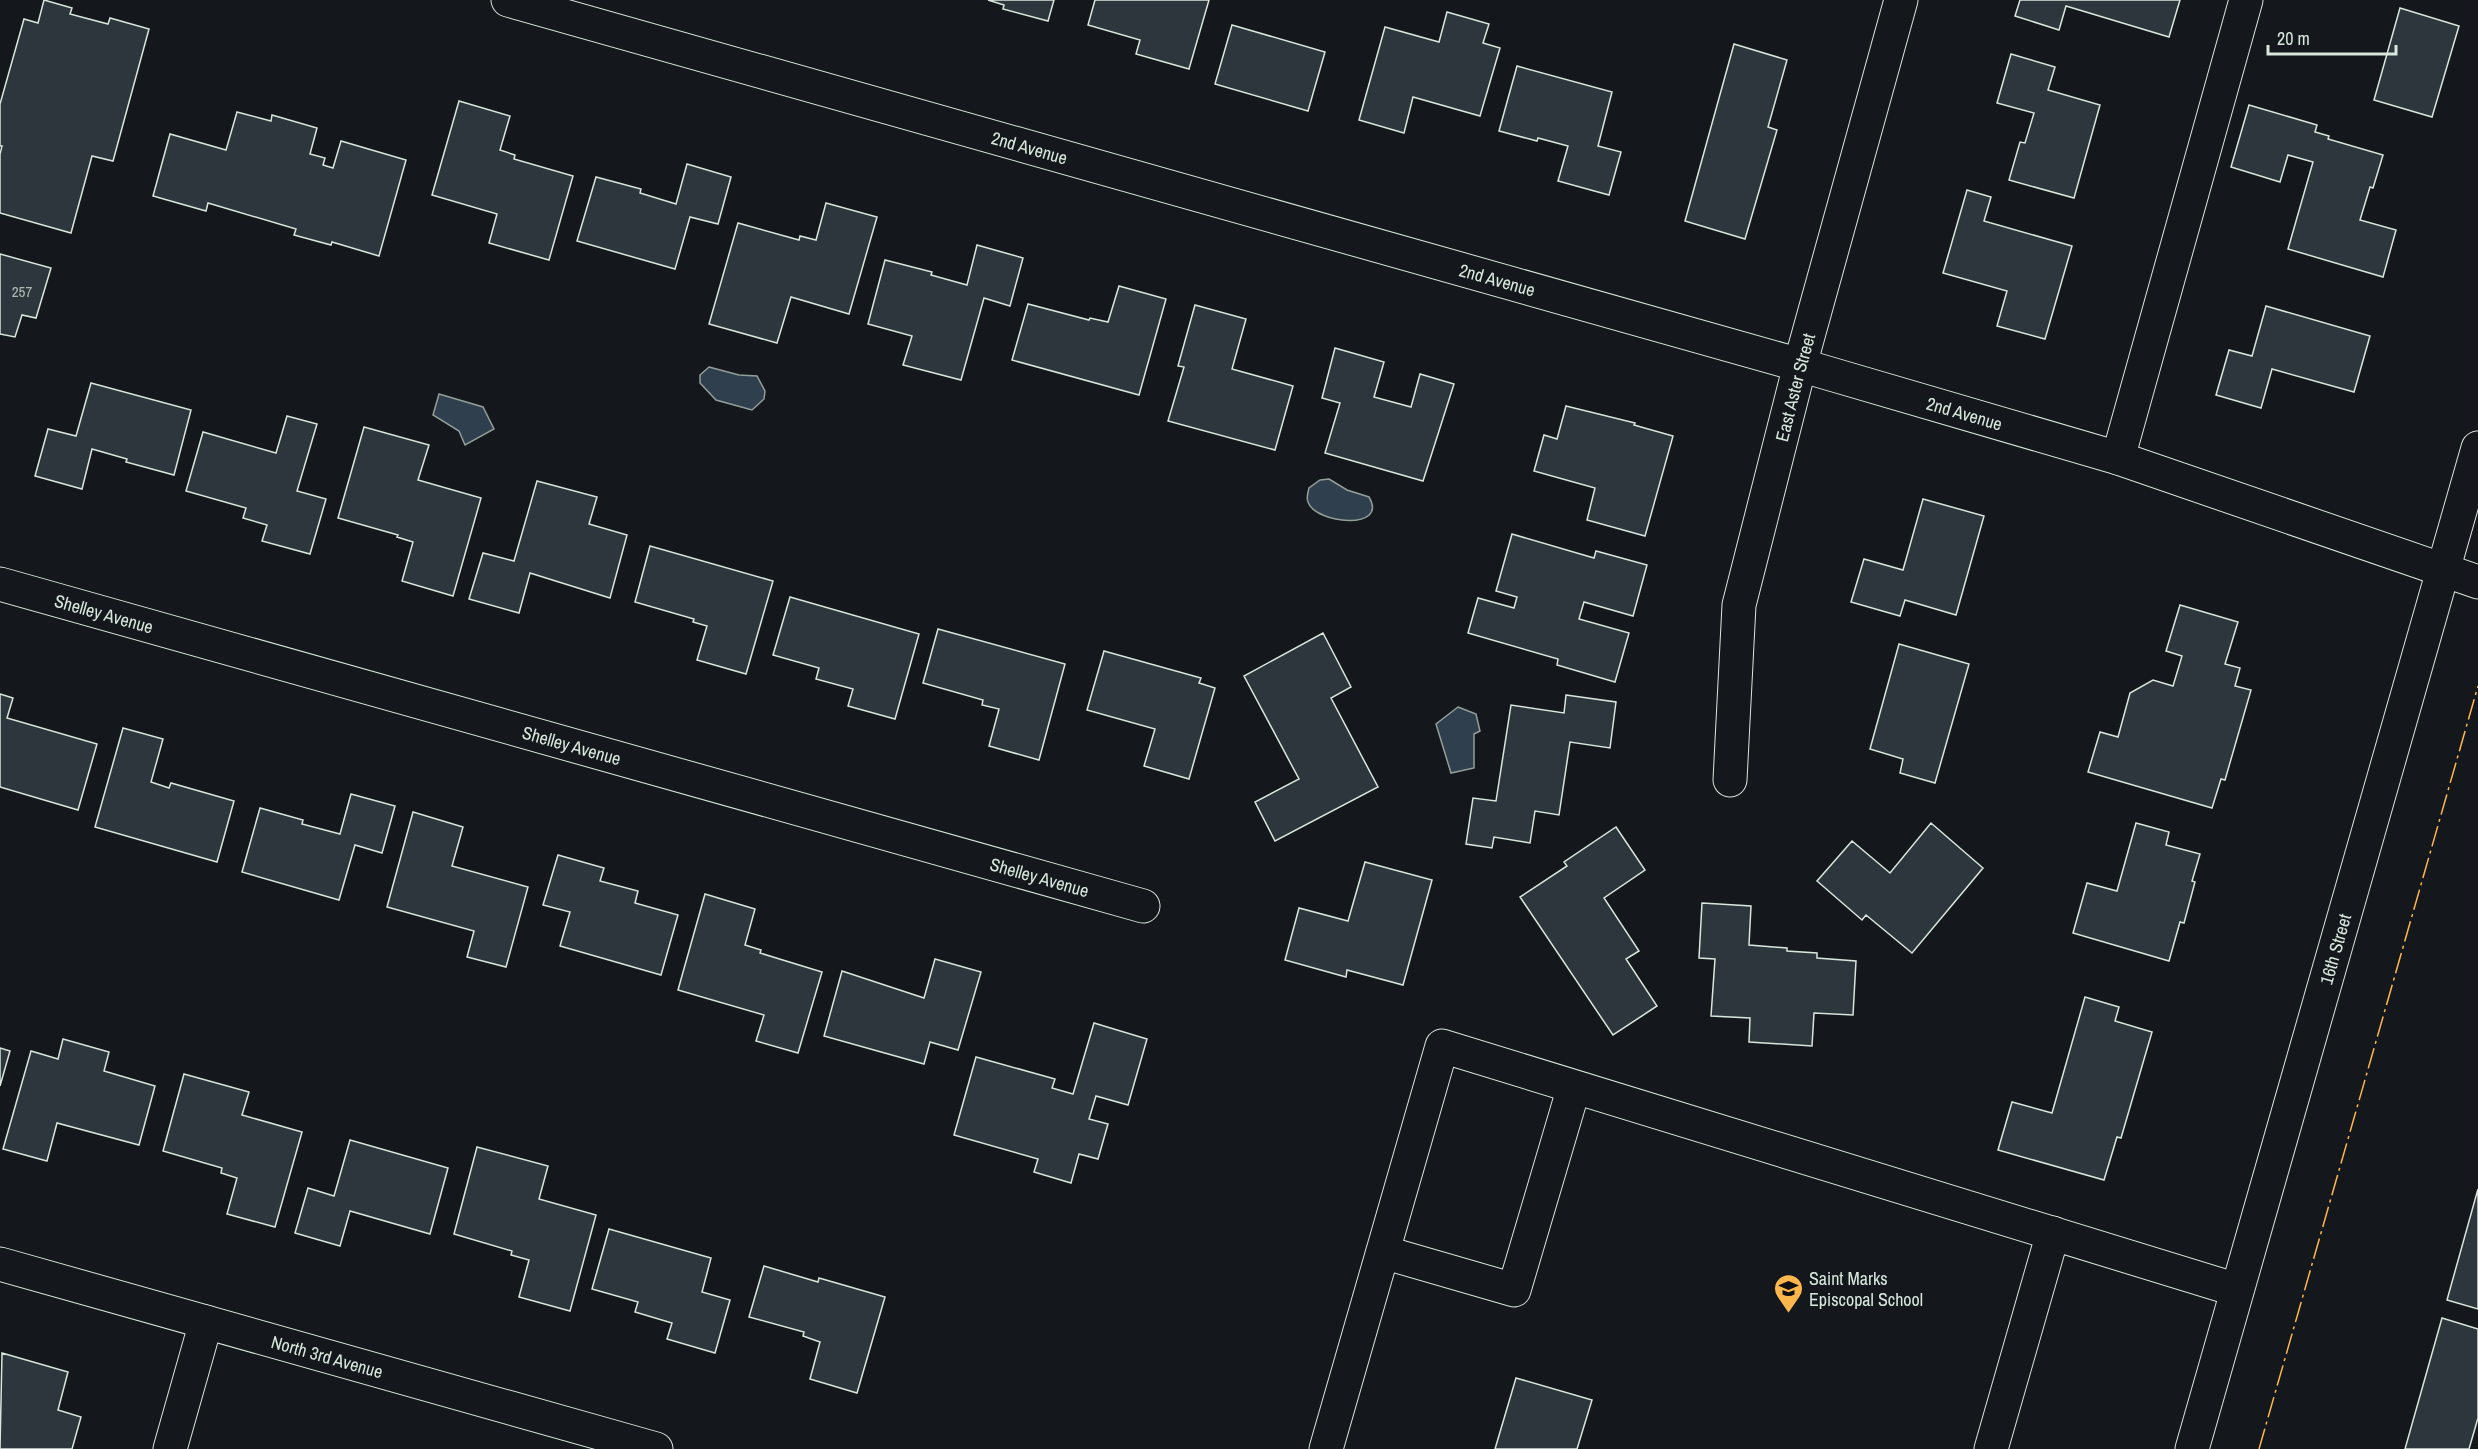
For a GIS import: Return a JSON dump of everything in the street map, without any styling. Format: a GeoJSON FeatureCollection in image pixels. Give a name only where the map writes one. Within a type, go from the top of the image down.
{"type":"FeatureCollection","features":[{"type":"Feature","properties":{"kind":"street","name":"2nd Avenue"},"geometry":{"type":"LineString","coordinates":[[508,0],[1800,365],[2118,458],[2478,582]]}},
{"type":"Feature","properties":{"kind":"street","name":"East Aster Street"},"geometry":{"type":"LineString","coordinates":[[1730,780],[1739,605],[1800,365],[1901,0]]}},
{"type":"Feature","properties":{"kind":"street"},"geometry":{"type":"LineString","coordinates":[[2118,458],[2246,0]]}},
{"type":"Feature","properties":{"kind":"street","name":"16th Street"},"geometry":{"type":"LineString","coordinates":[[2192,1449],[2478,448]]}},
{"type":"Feature","properties":{"kind":"street","name":"Shelley Avenue"},"geometry":{"type":"LineString","coordinates":[[0,584],[1143,906]]}},
{"type":"Feature","properties":{"kind":"street"},"geometry":{"type":"LineString","coordinates":[[1326,1449],[1442,1046],[2237,1290]]}},
{"type":"Feature","properties":{"kind":"street"},"geometry":{"type":"LineString","coordinates":[[1383,1252],[1514,1290],[1574,1087]]}},
{"type":"Feature","properties":{"kind":"street"},"geometry":{"type":"LineString","coordinates":[[1991,1449],[2053,1233]]}},
{"type":"Feature","properties":{"kind":"street","name":"North 3rd Avenue"},"geometry":{"type":"LineString","coordinates":[[0,1264],[656,1449]]}},
{"type":"Feature","properties":{"kind":"street"},"geometry":{"type":"LineString","coordinates":[[170,1449],[206,1322]]}},
{"type":"Feature","properties":{"kind":"water"},"geometry":{"type":"Polygon","coordinates":[[[709,367],[739,375],[757,376],[765,391],[764,399],[752,410],[716,400],[700,383],[700,375],[709,367]]]}},
{"type":"Feature","properties":{"kind":"water"},"geometry":{"type":"Polygon","coordinates":[[[439,394],[483,407],[494,429],[465,445],[459,431],[433,415],[439,394]]]}},
{"type":"Feature","properties":{"kind":"water"},"geometry":{"type":"Polygon","coordinates":[[[1329,479],[1347,490],[1369,497],[1372,508],[1369,515],[1360,519],[1336,519],[1313,509],[1307,500],[1309,488],[1320,480],[1329,479]]]}},
{"type":"Feature","properties":{"kind":"water"},"geometry":{"type":"Polygon","coordinates":[[[1458,707],[1476,714],[1480,731],[1474,734],[1474,768],[1451,773],[1436,724],[1458,707]]]}},
{"type":"Feature","properties":{"kind":"building"},"geometry":{"type":"Polygon","coordinates":[[[44,0],[72,8],[70,14],[108,24],[110,18],[149,29],[113,161],[92,156],[71,233],[0,213],[2,146],[0,146],[0,104],[24,19],[38,23],[44,0]]]}},
{"type":"Feature","properties":{"kind":"building"},"geometry":{"type":"Polygon","coordinates":[[[988,0],[1054,0],[1048,21],[1003,9],[1004,5],[988,0]]]}},
{"type":"Feature","properties":{"kind":"building"},"geometry":{"type":"Polygon","coordinates":[[[1095,0],[1209,0],[1189,69],[1136,54],[1140,40],[1088,25],[1095,0]]]}},
{"type":"Feature","properties":{"kind":"building"},"geometry":{"type":"Polygon","coordinates":[[[2020,0],[2180,0],[2169,37],[2066,6],[2059,30],[2015,16],[2020,0]]]}},
{"type":"Feature","properties":{"kind":"building"},"geometry":{"type":"Polygon","coordinates":[[[2400,8],[2459,26],[2432,117],[2374,100],[2400,8]]]}},
{"type":"Feature","properties":{"kind":"building"},"geometry":{"type":"Polygon","coordinates":[[[1447,12],[1489,24],[1483,43],[1500,48],[1480,116],[1413,97],[1404,133],[1359,120],[1385,27],[1439,42],[1447,12]]]}},
{"type":"Feature","properties":{"kind":"building"},"geometry":{"type":"Polygon","coordinates":[[[1232,25],[1325,52],[1308,111],[1215,84],[1232,25]]]}},
{"type":"Feature","properties":{"kind":"building"},"geometry":{"type":"Polygon","coordinates":[[[1734,44],[1787,60],[1768,127],[1777,130],[1745,239],[1685,221],[1734,44]]]}},
{"type":"Feature","properties":{"kind":"building"},"geometry":{"type":"Polygon","coordinates":[[[2011,54],[2055,67],[2048,90],[2100,105],[2074,198],[2009,180],[2020,142],[2025,143],[2034,113],[1997,103],[2011,54]]]}},
{"type":"Feature","properties":{"kind":"building"},"geometry":{"type":"Polygon","coordinates":[[[1517,66],[1612,92],[1598,146],[1621,152],[1609,195],[1558,181],[1568,146],[1499,131],[1517,66]]]}},
{"type":"Feature","properties":{"kind":"building"},"geometry":{"type":"Polygon","coordinates":[[[459,101],[510,116],[500,150],[515,155],[514,159],[573,176],[549,260],[489,243],[497,214],[432,195],[459,101]]]}},
{"type":"Feature","properties":{"kind":"building"},"geometry":{"type":"Polygon","coordinates":[[[2249,105],[2317,125],[2315,132],[2329,136],[2328,139],[2383,155],[2360,220],[2396,230],[2383,277],[2288,249],[2313,162],[2288,155],[2280,182],[2231,167],[2249,105]]]}},
{"type":"Feature","properties":{"kind":"building"},"geometry":{"type":"Polygon","coordinates":[[[237,112],[271,121],[272,115],[317,128],[310,154],[325,158],[323,165],[333,168],[341,141],[406,160],[379,256],[332,242],[331,245],[294,235],[296,229],[208,203],[206,211],[153,196],[170,134],[226,150],[237,112]]]}},
{"type":"Feature","properties":{"kind":"building"},"geometry":{"type":"Polygon","coordinates":[[[687,164],[731,177],[718,224],[690,217],[675,269],[577,241],[596,177],[641,189],[640,193],[676,204],[687,164]]]}},
{"type":"Feature","properties":{"kind":"building"},"geometry":{"type":"Polygon","coordinates":[[[1967,190],[1991,197],[1984,221],[2072,246],[2045,339],[1997,326],[2007,291],[1943,273],[1967,190]]]}},
{"type":"Feature","properties":{"kind":"building"},"geometry":{"type":"Polygon","coordinates":[[[826,203],[877,217],[849,314],[791,297],[777,343],[709,324],[738,223],[799,240],[800,236],[816,240],[826,203]]]}},
{"type":"Feature","properties":{"kind":"building"},"geometry":{"type":"Polygon","coordinates":[[[977,245],[1023,258],[1010,306],[984,298],[961,380],[903,365],[912,336],[868,324],[885,260],[932,272],[931,275],[967,285],[977,245]]]}},
{"type":"Feature","properties":{"kind":"building"},"geometry":{"type":"Polygon","coordinates":[[[0,254],[51,268],[36,318],[22,315],[15,337],[0,334],[0,254]]]}},
{"type":"Feature","properties":{"kind":"building"},"geometry":{"type":"Polygon","coordinates":[[[1119,286],[1166,299],[1139,395],[1012,360],[1028,304],[1089,320],[1090,318],[1108,322],[1119,286]]]}},
{"type":"Feature","properties":{"kind":"building"},"geometry":{"type":"Polygon","coordinates":[[[1195,305],[1246,319],[1232,369],[1293,386],[1275,450],[1168,421],[1184,367],[1178,366],[1195,305]]]}},
{"type":"Feature","properties":{"kind":"building"},"geometry":{"type":"Polygon","coordinates":[[[2266,306],[2370,336],[2354,392],[2272,369],[2261,408],[2216,395],[2229,350],[2252,356],[2266,306]]]}},
{"type":"Feature","properties":{"kind":"building"},"geometry":{"type":"Polygon","coordinates":[[[1335,348],[1384,362],[1374,397],[1411,407],[1420,374],[1454,384],[1423,481],[1325,453],[1340,403],[1322,398],[1335,348]]]}},
{"type":"Feature","properties":{"kind":"building"},"geometry":{"type":"Polygon","coordinates":[[[91,383],[191,410],[174,475],[126,462],[127,459],[92,449],[82,489],[35,476],[48,429],[76,436],[91,383]]]}},
{"type":"Feature","properties":{"kind":"building"},"geometry":{"type":"Polygon","coordinates":[[[1566,406],[1635,423],[1634,425],[1673,436],[1645,536],[1587,520],[1595,488],[1534,471],[1544,435],[1557,439],[1566,406]]]}},
{"type":"Feature","properties":{"kind":"building"},"geometry":{"type":"Polygon","coordinates":[[[287,416],[317,424],[297,491],[326,499],[310,554],[262,541],[267,525],[243,518],[246,508],[186,491],[203,432],[276,453],[287,416]]]}},
{"type":"Feature","properties":{"kind":"building"},"geometry":{"type":"Polygon","coordinates":[[[364,427],[429,445],[418,480],[481,498],[453,596],[402,581],[413,542],[397,537],[398,535],[338,518],[364,427]]]}},
{"type":"Feature","properties":{"kind":"building"},"geometry":{"type":"Polygon","coordinates":[[[537,481],[597,497],[589,524],[627,535],[610,598],[530,573],[519,613],[469,599],[483,553],[514,561],[537,481]]]}},
{"type":"Feature","properties":{"kind":"building"},"geometry":{"type":"Polygon","coordinates":[[[1923,499],[1984,516],[1956,615],[1905,600],[1900,616],[1851,602],[1864,559],[1903,570],[1923,499]]]}},
{"type":"Feature","properties":{"kind":"building"},"geometry":{"type":"Polygon","coordinates":[[[1512,534],[1594,558],[1596,551],[1647,565],[1633,616],[1584,602],[1579,619],[1629,633],[1615,682],[1557,665],[1558,659],[1468,633],[1478,598],[1514,608],[1517,597],[1496,591],[1512,534]]]}},
{"type":"Feature","properties":{"kind":"building"},"geometry":{"type":"Polygon","coordinates":[[[650,546],[773,581],[746,674],[697,660],[707,626],[693,622],[694,619],[635,602],[650,546]]]}},
{"type":"Feature","properties":{"kind":"building"},"geometry":{"type":"Polygon","coordinates":[[[790,597],[919,634],[895,719],[848,706],[853,689],[816,679],[819,668],[773,655],[790,597]]]}},
{"type":"Feature","properties":{"kind":"building"},"geometry":{"type":"Polygon","coordinates":[[[2180,605],[2238,622],[2225,664],[2240,668],[2235,686],[2251,690],[2225,780],[2221,779],[2212,808],[2088,772],[2100,732],[2118,737],[2130,693],[2153,680],[2173,686],[2182,656],[2166,651],[2180,605]]]}},
{"type":"Feature","properties":{"kind":"building"},"geometry":{"type":"Polygon","coordinates":[[[938,629],[1065,664],[1039,760],[989,746],[999,709],[982,705],[983,700],[923,683],[938,629]]]}},
{"type":"Feature","properties":{"kind":"building"},"geometry":{"type":"Polygon","coordinates":[[[1323,633],[1351,687],[1331,698],[1378,787],[1275,841],[1255,802],[1299,779],[1244,676],[1323,633]]]}},
{"type":"Feature","properties":{"kind":"building"},"geometry":{"type":"Polygon","coordinates":[[[1899,644],[1969,664],[1935,783],[1900,773],[1903,759],[1870,749],[1899,644]]]}},
{"type":"Feature","properties":{"kind":"building"},"geometry":{"type":"Polygon","coordinates":[[[1104,651],[1201,678],[1199,683],[1215,688],[1189,779],[1144,766],[1155,729],[1087,710],[1104,651]]]}},
{"type":"Feature","properties":{"kind":"building"},"geometry":{"type":"Polygon","coordinates":[[[0,694],[13,698],[7,718],[97,744],[78,810],[0,787],[0,694]]]}},
{"type":"Feature","properties":{"kind":"building"},"geometry":{"type":"Polygon","coordinates":[[[1566,695],[1616,702],[1610,748],[1570,742],[1559,815],[1535,811],[1530,843],[1494,837],[1492,848],[1466,844],[1473,798],[1496,801],[1511,705],[1564,713],[1566,695]]]}},
{"type":"Feature","properties":{"kind":"building"},"geometry":{"type":"Polygon","coordinates":[[[123,728],[163,739],[151,782],[169,788],[171,783],[234,801],[217,862],[95,827],[123,728]]]}},
{"type":"Feature","properties":{"kind":"building"},"geometry":{"type":"Polygon","coordinates":[[[351,794],[395,806],[382,853],[355,845],[339,900],[242,872],[260,808],[303,820],[302,824],[340,834],[351,794]]]}},
{"type":"Feature","properties":{"kind":"building"},"geometry":{"type":"Polygon","coordinates":[[[413,812],[463,827],[452,866],[528,887],[506,967],[467,957],[474,931],[387,907],[413,812]]]}},
{"type":"Feature","properties":{"kind":"building"},"geometry":{"type":"Polygon","coordinates":[[[1931,823],[1983,868],[1912,953],[1866,915],[1862,920],[1817,881],[1852,841],[1890,873],[1931,823]]]}},
{"type":"Feature","properties":{"kind":"building"},"geometry":{"type":"Polygon","coordinates":[[[2136,823],[2169,832],[2166,845],[2200,854],[2184,923],[2180,922],[2169,961],[2073,933],[2087,883],[2117,891],[2136,823]]]}},
{"type":"Feature","properties":{"kind":"building"},"geometry":{"type":"Polygon","coordinates":[[[1616,827],[1645,870],[1604,898],[1639,951],[1626,959],[1657,1006],[1613,1035],[1520,897],[1567,866],[1564,862],[1616,827]]]}},
{"type":"Feature","properties":{"kind":"building"},"geometry":{"type":"Polygon","coordinates":[[[558,855],[604,868],[600,881],[638,891],[635,903],[678,915],[661,975],[560,946],[570,912],[543,905],[558,855]]]}},
{"type":"Feature","properties":{"kind":"building"},"geometry":{"type":"Polygon","coordinates":[[[1365,862],[1432,880],[1403,985],[1347,970],[1346,977],[1285,960],[1299,908],[1348,921],[1365,862]]]}},
{"type":"Feature","properties":{"kind":"building"},"geometry":{"type":"Polygon","coordinates":[[[705,894],[755,909],[745,945],[761,950],[760,953],[822,972],[798,1053],[756,1041],[764,1015],[678,990],[705,894]]]}},
{"type":"Feature","properties":{"kind":"building"},"geometry":{"type":"Polygon","coordinates":[[[1702,903],[1751,906],[1749,945],[1817,953],[1817,958],[1856,961],[1853,1015],[1814,1013],[1812,1046],[1749,1042],[1750,1018],[1711,1016],[1715,959],[1699,958],[1702,903]]]}},
{"type":"Feature","properties":{"kind":"building"},"geometry":{"type":"Polygon","coordinates":[[[935,959],[981,972],[958,1050],[930,1042],[924,1064],[824,1036],[842,971],[924,998],[935,959]]]}},
{"type":"Feature","properties":{"kind":"building"},"geometry":{"type":"Polygon","coordinates":[[[2085,997],[2119,1007],[2115,1021],[2152,1032],[2121,1138],[2117,1137],[2104,1180],[1998,1150],[2012,1102],[2052,1113],[2085,997]]]}},
{"type":"Feature","properties":{"kind":"building"},"geometry":{"type":"Polygon","coordinates":[[[1094,1023],[1147,1039],[1128,1105],[1096,1096],[1089,1119],[1108,1124],[1098,1159],[1079,1154],[1071,1183],[1034,1172],[1038,1159],[954,1135],[976,1057],[1055,1079],[1052,1088],[1073,1094],[1094,1023]]]}},
{"type":"Feature","properties":{"kind":"building"},"geometry":{"type":"Polygon","coordinates":[[[63,1039],[109,1052],[104,1071],[155,1086],[139,1145],[57,1123],[47,1161],[3,1149],[31,1051],[58,1059],[63,1039]]]}},
{"type":"Feature","properties":{"kind":"building"},"geometry":{"type":"Polygon","coordinates":[[[0,1048],[10,1051],[0,1086],[0,1048]]]}},
{"type":"Feature","properties":{"kind":"building"},"geometry":{"type":"Polygon","coordinates":[[[184,1074],[249,1092],[242,1115],[302,1132],[275,1227],[227,1214],[237,1178],[221,1173],[222,1168],[163,1151],[184,1074]]]}},
{"type":"Feature","properties":{"kind":"building"},"geometry":{"type":"Polygon","coordinates":[[[350,1140],[448,1168],[430,1234],[350,1211],[340,1246],[295,1233],[308,1188],[334,1196],[350,1140]]]}},
{"type":"Feature","properties":{"kind":"building"},"geometry":{"type":"Polygon","coordinates":[[[477,1147],[548,1166],[539,1199],[596,1215],[570,1311],[519,1297],[529,1260],[511,1255],[512,1251],[454,1234],[477,1147]]]}},
{"type":"Feature","properties":{"kind":"building"},"geometry":{"type":"Polygon","coordinates":[[[2478,1189],[2478,1309],[2447,1300],[2478,1189]]]}},
{"type":"Feature","properties":{"kind":"building"},"geometry":{"type":"Polygon","coordinates":[[[609,1229],[711,1258],[702,1292],[730,1300],[715,1353],[667,1339],[672,1323],[635,1312],[638,1302],[592,1289],[609,1229]]]}},
{"type":"Feature","properties":{"kind":"building"},"geometry":{"type":"Polygon","coordinates":[[[764,1266],[818,1282],[819,1278],[885,1297],[857,1393],[810,1379],[820,1342],[803,1336],[804,1332],[749,1317],[764,1266]]]}},
{"type":"Feature","properties":{"kind":"building"},"geometry":{"type":"Polygon","coordinates":[[[2442,1318],[2478,1329],[2478,1418],[2469,1449],[2405,1449],[2442,1318]]]}},
{"type":"Feature","properties":{"kind":"building"},"geometry":{"type":"Polygon","coordinates":[[[2,1353],[68,1372],[58,1410],[81,1417],[72,1449],[0,1449],[2,1353]]]}},
{"type":"Feature","properties":{"kind":"building"},"geometry":{"type":"Polygon","coordinates":[[[1516,1378],[1592,1400],[1577,1449],[1495,1449],[1516,1378]]]}},
{"type":"Feature","properties":{"kind":"power"},"geometry":{"type":"LineString","coordinates":[[2259,1449],[2478,686]]}},
{"type":"Feature","properties":{"kind":"place","name":"Saint Marks Episcopal School"},"geometry":{"type":"Point","coordinates":[1788,1314]}}]}
